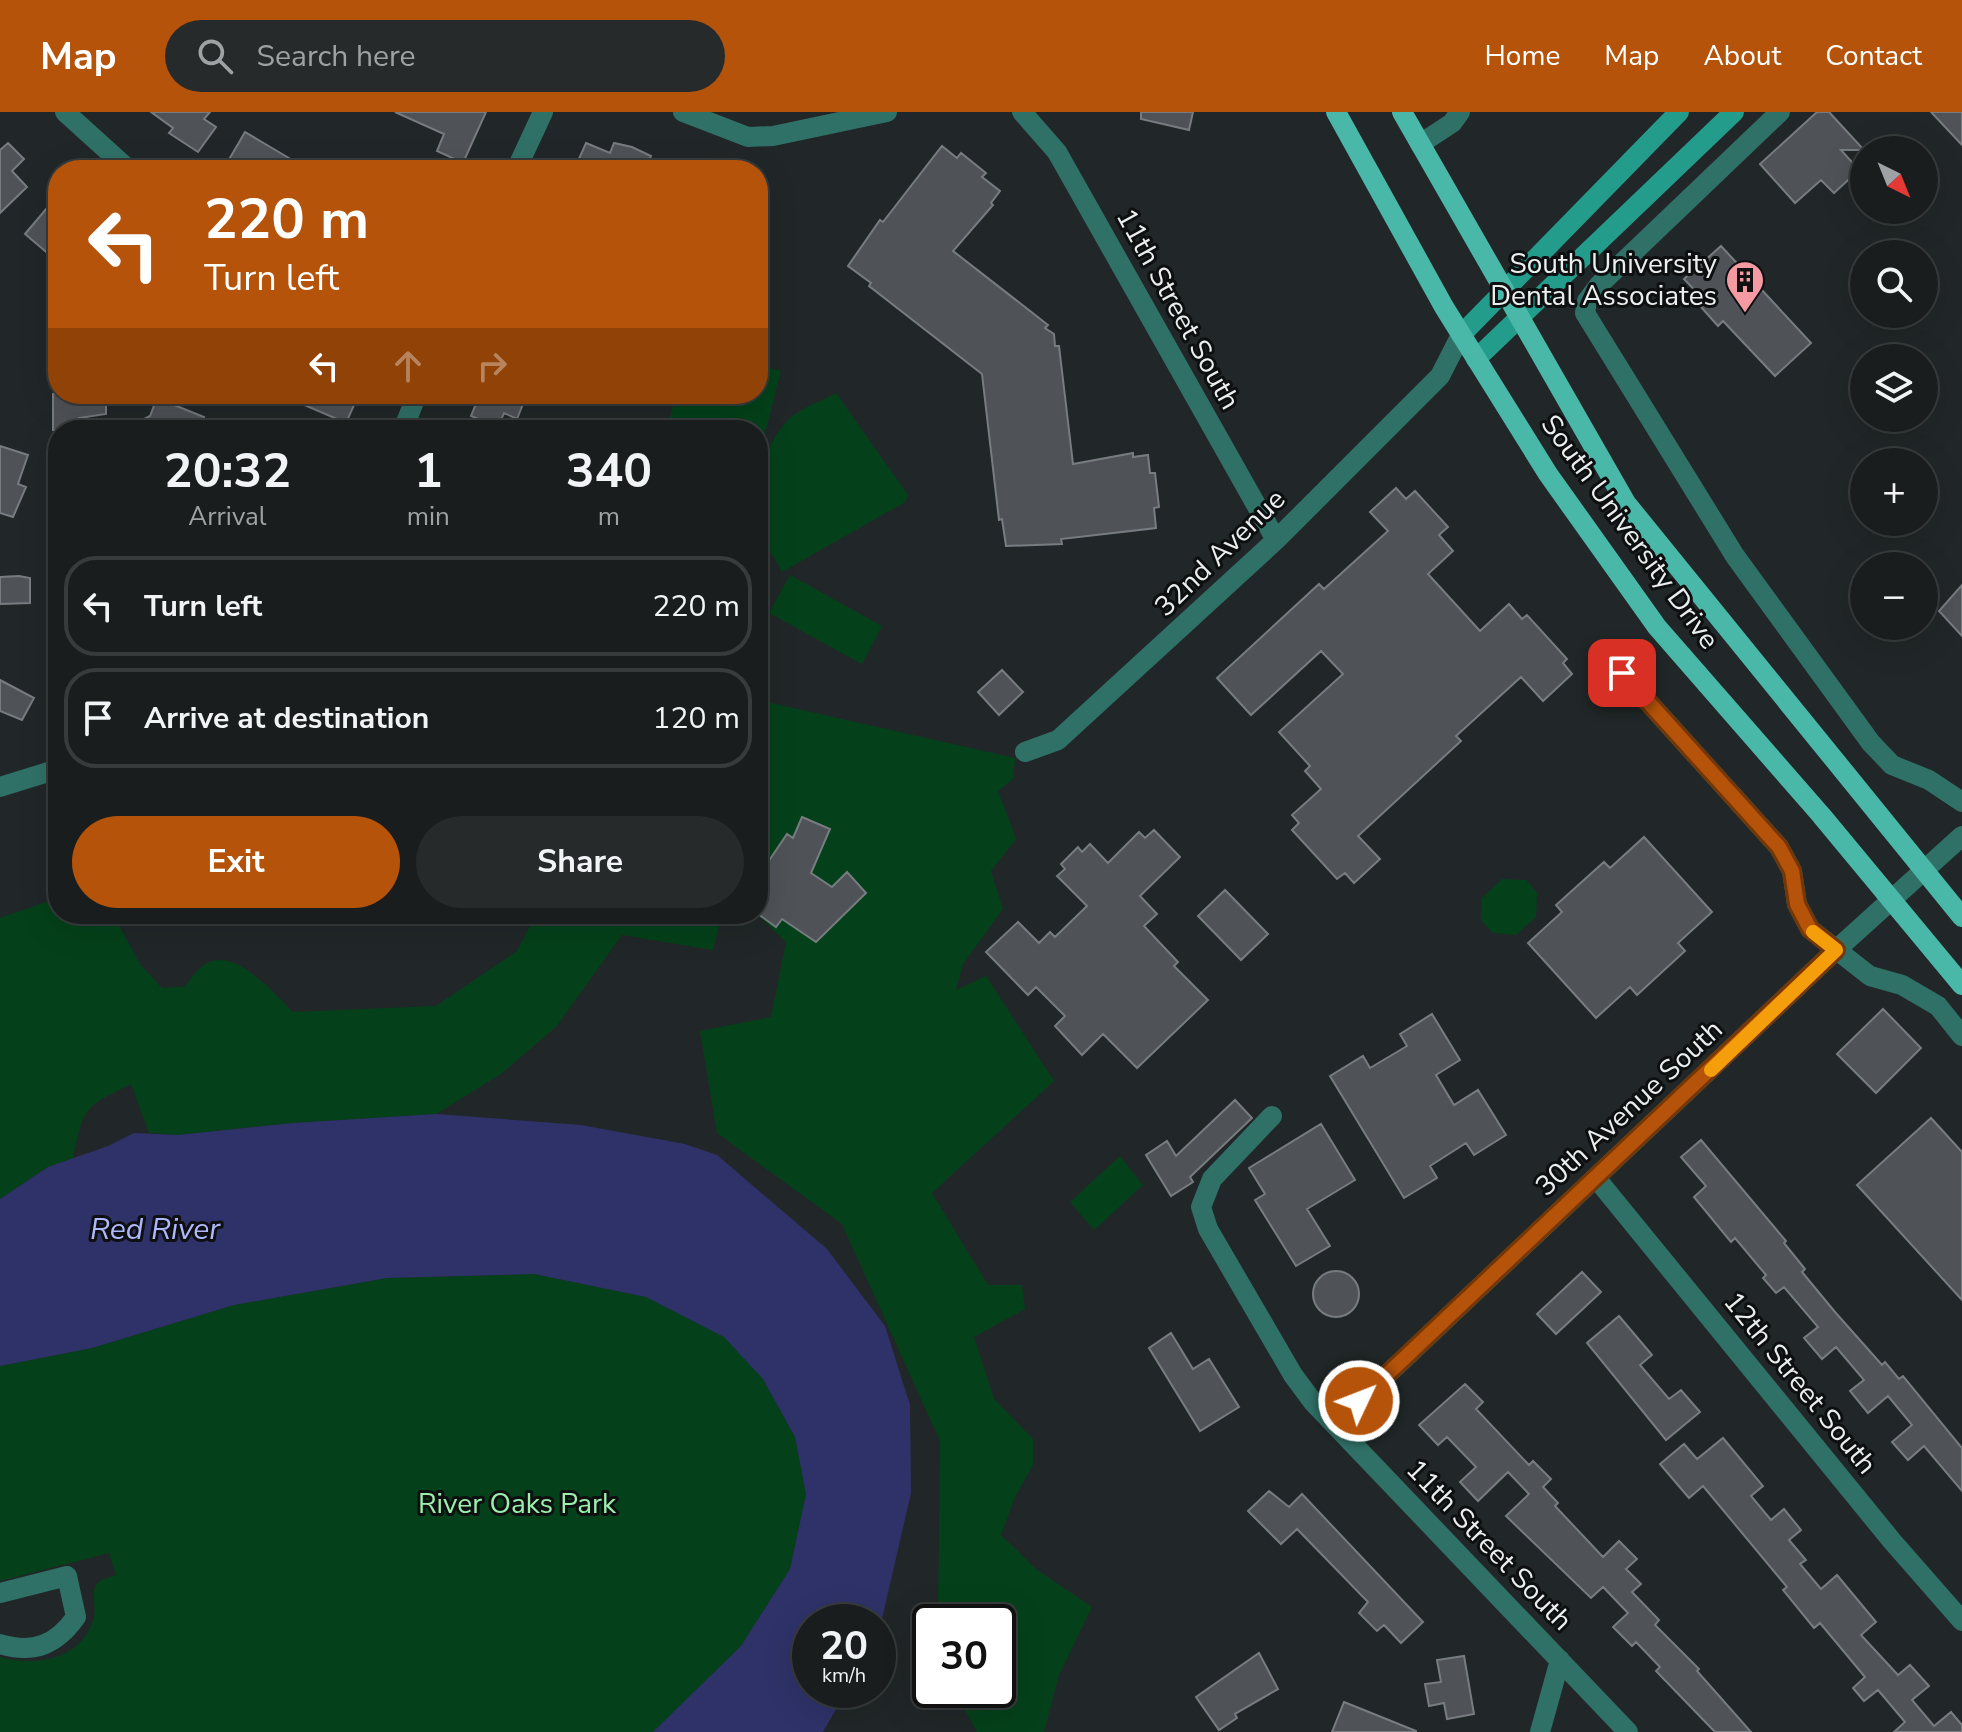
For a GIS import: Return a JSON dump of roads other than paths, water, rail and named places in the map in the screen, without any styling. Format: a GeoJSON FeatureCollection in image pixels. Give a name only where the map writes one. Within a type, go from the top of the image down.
{"type":"FeatureCollection","features":[{"type":"Feature","properties":{"kind":"main road","name":"South University Drive"},"geometry":{"type":"LineString","coordinates":[[1336,112],[1461,335],[1548,474],[1657,627],[1962,985]]}},
{"type":"Feature","properties":{"kind":"main road","name":"South University Drive"},"geometry":{"type":"LineString","coordinates":[[1402,112],[1626,503],[1962,917]]}},
{"type":"Feature","properties":{"kind":"main road","name":"32nd Avenue"},"geometry":{"type":"LineString","coordinates":[[1461,335],[1679,112]]}},
{"type":"Feature","properties":{"kind":"main road","name":"32nd Avenue"},"geometry":{"type":"LineString","coordinates":[[1476,359],[1734,112]]}},
{"type":"Feature","properties":{"kind":"street"},"geometry":{"type":"LineString","coordinates":[[65,112],[118,160]]}},
{"type":"Feature","properties":{"kind":"street"},"geometry":{"type":"LineString","coordinates":[[521,160],[543,112]]}},
{"type":"Feature","properties":{"kind":"street"},"geometry":{"type":"LineString","coordinates":[[683,112],[748,137],[773,136],[887,112]]}},
{"type":"Feature","properties":{"kind":"street","name":"11th Street South"},"geometry":{"type":"LineString","coordinates":[[1022,112],[1057,152],[1276,540]]}},
{"type":"Feature","properties":{"kind":"street"},"geometry":{"type":"LineString","coordinates":[[1420,144],[1452,123],[1460,112]]}},
{"type":"Feature","properties":{"kind":"street"},"geometry":{"type":"LineString","coordinates":[[1780,112],[1599,285],[1587,301],[1585,313],[1735,556],[1871,743],[1892,765],[1929,780],[1962,802]]}},
{"type":"Feature","properties":{"kind":"street","name":"32nd Avenue"},"geometry":{"type":"LineString","coordinates":[[1025,752],[1058,740],[1276,540],[1440,376],[1461,335]]}},
{"type":"Feature","properties":{"kind":"street","name":"32nd Avenue"},"geometry":{"type":"LineString","coordinates":[[1440,376],[1476,359]]}},
{"type":"Feature","properties":{"kind":"street"},"geometry":{"type":"LineString","coordinates":[[1606,671],[1622,673],[1779,847],[1792,871],[1797,904],[1810,929],[1870,976],[1902,985],[1938,1006],[1962,1036]]}},
{"type":"Feature","properties":{"kind":"street"},"geometry":{"type":"LineString","coordinates":[[0,787],[48,772]]}},
{"type":"Feature","properties":{"kind":"street","name":"30th Avenue South"},"geometry":{"type":"LineString","coordinates":[[1335,1424],[1836,950],[1962,836]]}},
{"type":"Feature","properties":{"kind":"street","name":"11th Street South"},"geometry":{"type":"LineString","coordinates":[[1272,1116],[1212,1179],[1201,1207],[1208,1229],[1293,1375],[1335,1424],[1628,1732]]}},
{"type":"Feature","properties":{"kind":"street","name":"12th Street South"},"geometry":{"type":"LineString","coordinates":[[1596,1178],[1892,1541],[1962,1621]]}},
{"type":"Feature","properties":{"kind":"street"},"geometry":{"type":"LineString","coordinates":[[0,1593],[67,1576],[76,1617],[62,1637],[46,1646],[14,1648],[0,1644]]}},
{"type":"Feature","properties":{"kind":"street"},"geometry":{"type":"LineString","coordinates":[[1540,1732],[1560,1660]]}},
{"type":"Feature","properties":{"kind":"water","name":"Red River"},"geometry":{"type":"Polygon","coordinates":[[[436,1114],[581,1125],[685,1144],[717,1155],[827,1249],[885,1326],[910,1405],[911,1493],[885,1604],[792,1604],[792,1708],[837,1708],[823,1732],[653,1732],[741,1646],[790,1569],[806,1494],[795,1437],[763,1379],[724,1337],[646,1297],[534,1274],[387,1278],[234,1305],[92,1348],[0,1366],[0,1199],[48,1167],[108,1146],[134,1133],[178,1135],[293,1123],[436,1114]]]}},
{"type":"Feature","properties":{"kind":"place","name":"South University Dental Associates"},"geometry":{"type":"Point","coordinates":[1745,314]}},
{"type":"Feature","properties":{"kind":"park label","name":"River Oaks Park"},"geometry":{"type":"Point","coordinates":[517,1504]}}]}
